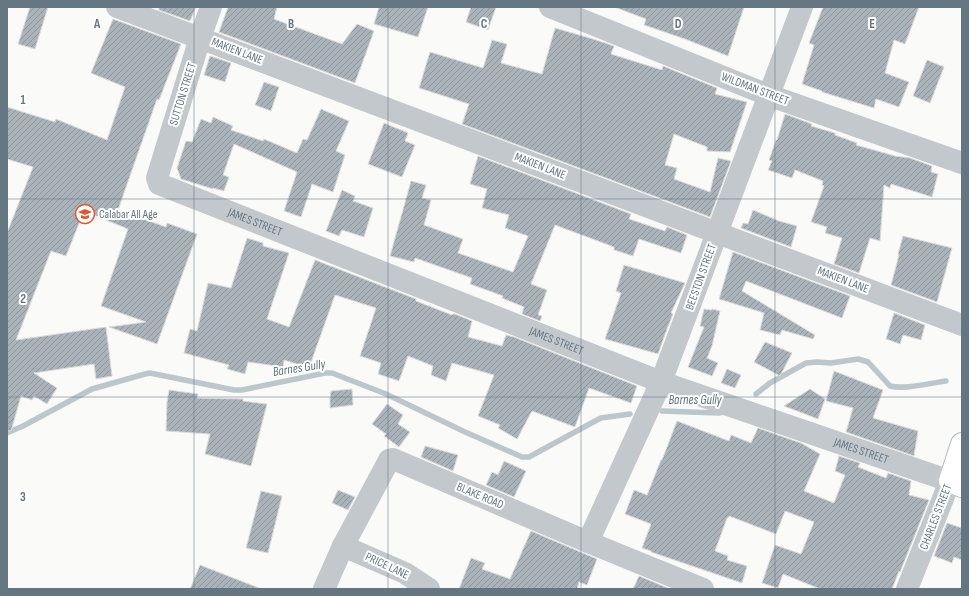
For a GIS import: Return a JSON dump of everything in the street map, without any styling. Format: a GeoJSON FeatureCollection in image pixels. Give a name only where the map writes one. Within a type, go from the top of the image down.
{"type":"FeatureCollection","features":[{"type":"Feature","properties":{"kind":"street","name":"MAKIEN LANE"},"geometry":{"type":"LineString","coordinates":[[117,7],[962,325]]}},
{"type":"Feature","properties":{"kind":"street","name":"SUTTON STREET"},"geometry":{"type":"LineString","coordinates":[[158,181],[157,178],[211,7]]}},
{"type":"Feature","properties":{"kind":"street","name":"WILDMAN STREET"},"geometry":{"type":"LineString","coordinates":[[550,7],[768,95],[962,163]]}},
{"type":"Feature","properties":{"kind":"street","name":"BEESTON STREET"},"geometry":{"type":"LineString","coordinates":[[588,542],[661,382],[802,7]]}},
{"type":"Feature","properties":{"kind":"street","name":"JAMES STREET"},"geometry":{"type":"LineString","coordinates":[[158,181],[159,184],[661,382],[956,483]]}},
{"type":"Feature","properties":{"kind":"street","name":"CHARLES STREET"},"geometry":{"type":"LineString","coordinates":[[908,589],[956,483],[962,444]]}},
{"type":"Feature","properties":{"kind":"street","name":"BLAKE ROAD"},"geometry":{"type":"LineString","coordinates":[[324,589],[343,546],[389,460],[393,459],[588,542],[704,589]]}},
{"type":"Feature","properties":{"kind":"street","name":"PRICE LANE"},"geometry":{"type":"LineString","coordinates":[[343,546],[405,573],[428,589]]}},
{"type":"Feature","properties":{"kind":"building"},"geometry":{"type":"Polygon","coordinates":[[[30,7],[48,7],[35,49],[18,44],[30,7]]]}},
{"type":"Feature","properties":{"kind":"building"},"geometry":{"type":"Polygon","coordinates":[[[159,7],[196,7],[190,21],[159,10],[159,7]]]}},
{"type":"Feature","properties":{"kind":"building"},"geometry":{"type":"Polygon","coordinates":[[[228,7],[277,7],[274,19],[342,44],[357,24],[374,31],[355,83],[219,32],[228,7]]]}},
{"type":"Feature","properties":{"kind":"building"},"geometry":{"type":"Polygon","coordinates":[[[379,7],[428,7],[418,37],[374,24],[379,7]]]}},
{"type":"Feature","properties":{"kind":"building"},"geometry":{"type":"Polygon","coordinates":[[[471,7],[496,7],[488,30],[466,22],[471,7]]]}},
{"type":"Feature","properties":{"kind":"building"},"geometry":{"type":"Polygon","coordinates":[[[617,7],[744,7],[728,56],[644,25],[646,19],[617,7]]]}},
{"type":"Feature","properties":{"kind":"building"},"geometry":{"type":"Polygon","coordinates":[[[823,7],[919,7],[905,44],[894,40],[885,73],[909,82],[899,107],[876,99],[874,108],[822,92],[802,84],[814,45],[809,43],[823,7]]]}},
{"type":"Feature","properties":{"kind":"building","name":"Calabar All Age"},"geometry":{"type":"Polygon","coordinates":[[[113,19],[181,44],[159,100],[157,99],[118,210],[166,227],[167,223],[197,234],[157,344],[109,327],[146,322],[101,306],[128,229],[84,211],[66,256],[51,251],[16,340],[106,327],[112,376],[96,379],[94,364],[34,373],[57,388],[47,404],[34,396],[32,400],[21,396],[11,431],[7,430],[7,233],[33,167],[7,159],[7,107],[55,122],[56,119],[107,140],[125,87],[91,73],[113,19]]]}},
{"type":"Feature","properties":{"kind":"building"},"geometry":{"type":"Polygon","coordinates":[[[555,28],[614,46],[611,54],[662,70],[663,66],[717,88],[715,94],[747,102],[730,152],[707,151],[707,147],[674,134],[665,165],[677,168],[674,179],[710,192],[718,158],[731,161],[710,217],[462,124],[469,104],[419,88],[430,52],[483,68],[492,40],[507,44],[501,63],[542,74],[555,28]]]}},
{"type":"Feature","properties":{"kind":"building"},"geometry":{"type":"Polygon","coordinates":[[[210,56],[231,63],[225,82],[204,75],[210,56]]]}},
{"type":"Feature","properties":{"kind":"building"},"geometry":{"type":"Polygon","coordinates":[[[927,60],[944,67],[930,103],[913,96],[927,60]]]}},
{"type":"Feature","properties":{"kind":"building"},"geometry":{"type":"Polygon","coordinates":[[[264,82],[279,87],[271,111],[255,105],[264,82]]]}},
{"type":"Feature","properties":{"kind":"building"},"geometry":{"type":"Polygon","coordinates":[[[321,109],[349,121],[336,151],[345,155],[333,192],[312,184],[301,217],[284,211],[297,172],[234,144],[223,175],[229,177],[224,191],[181,179],[177,168],[186,141],[192,142],[201,119],[211,123],[213,117],[233,126],[231,130],[263,141],[264,139],[297,153],[303,139],[307,140],[321,109]]]}},
{"type":"Feature","properties":{"kind":"building"},"geometry":{"type":"Polygon","coordinates":[[[785,114],[812,124],[811,126],[835,133],[835,135],[857,143],[856,145],[895,156],[910,158],[932,166],[931,172],[938,174],[932,197],[891,184],[890,188],[884,185],[880,241],[870,238],[859,273],[834,264],[842,238],[825,233],[827,227],[811,222],[824,186],[822,185],[823,181],[795,170],[792,178],[768,170],[772,161],[769,160],[785,114]]]}},
{"type":"Feature","properties":{"kind":"building"},"geometry":{"type":"Polygon","coordinates":[[[384,123],[408,133],[405,141],[415,145],[402,177],[368,164],[384,123]]]}},
{"type":"Feature","properties":{"kind":"building"},"geometry":{"type":"Polygon","coordinates":[[[478,156],[631,214],[629,219],[665,231],[667,227],[687,235],[681,253],[639,239],[633,256],[614,250],[614,247],[555,225],[531,284],[547,290],[538,315],[542,316],[540,321],[522,314],[524,307],[502,298],[503,296],[470,284],[472,278],[415,258],[414,262],[390,256],[411,181],[426,185],[422,198],[431,200],[424,225],[463,239],[458,253],[513,272],[528,236],[505,228],[509,215],[482,208],[487,189],[470,184],[478,156]]]}},
{"type":"Feature","properties":{"kind":"building"},"geometry":{"type":"Polygon","coordinates":[[[342,190],[355,196],[353,201],[373,208],[364,237],[342,230],[339,236],[326,231],[342,190]]]}},
{"type":"Feature","properties":{"kind":"building"},"geometry":{"type":"Polygon","coordinates":[[[753,210],[779,221],[797,226],[791,247],[741,228],[743,223],[748,224],[753,210]]]}},
{"type":"Feature","properties":{"kind":"building"},"geometry":{"type":"Polygon","coordinates":[[[903,236],[952,248],[937,302],[891,285],[903,236]]]}},
{"type":"Feature","properties":{"kind":"building"},"geometry":{"type":"Polygon","coordinates":[[[247,238],[263,243],[263,246],[289,253],[267,319],[289,327],[315,260],[416,299],[416,301],[452,315],[455,314],[472,321],[468,337],[502,346],[506,335],[514,337],[637,386],[631,403],[589,388],[575,427],[532,411],[517,439],[498,428],[500,425],[478,416],[494,375],[452,363],[446,381],[431,375],[433,366],[408,356],[399,381],[378,374],[381,363],[360,356],[376,308],[335,295],[309,368],[284,360],[283,367],[248,362],[245,374],[227,369],[229,365],[184,353],[190,329],[197,331],[208,283],[231,288],[247,238]]]}},
{"type":"Feature","properties":{"kind":"building"},"geometry":{"type":"Polygon","coordinates":[[[733,252],[850,296],[842,318],[746,281],[742,291],[815,335],[813,339],[782,330],[780,335],[760,330],[764,313],[719,299],[733,252]]]}},
{"type":"Feature","properties":{"kind":"building"},"geometry":{"type":"Polygon","coordinates":[[[624,265],[685,283],[671,313],[673,314],[658,354],[605,339],[621,293],[616,291],[624,265]]]}},
{"type":"Feature","properties":{"kind":"building"},"geometry":{"type":"Polygon","coordinates":[[[704,309],[720,311],[712,346],[707,358],[718,363],[712,376],[688,367],[704,327],[700,326],[704,309]]]}},
{"type":"Feature","properties":{"kind":"building"},"geometry":{"type":"Polygon","coordinates":[[[894,313],[925,325],[921,340],[903,335],[900,344],[886,339],[894,313]]]}},
{"type":"Feature","properties":{"kind":"building"},"geometry":{"type":"Polygon","coordinates":[[[765,342],[792,353],[780,376],[754,362],[765,342]]]}},
{"type":"Feature","properties":{"kind":"building"},"geometry":{"type":"Polygon","coordinates":[[[727,369],[741,375],[735,388],[721,383],[727,369]]]}},
{"type":"Feature","properties":{"kind":"building"},"geometry":{"type":"Polygon","coordinates":[[[834,371],[883,390],[873,418],[918,431],[914,456],[846,432],[853,408],[826,401],[834,371]]]}},
{"type":"Feature","properties":{"kind":"building"},"geometry":{"type":"Polygon","coordinates":[[[352,389],[353,405],[330,408],[331,391],[352,389]]]}},
{"type":"Feature","properties":{"kind":"building"},"geometry":{"type":"Polygon","coordinates":[[[810,389],[825,399],[818,419],[784,406],[810,389]]]}},
{"type":"Feature","properties":{"kind":"building"},"geometry":{"type":"Polygon","coordinates":[[[169,390],[198,394],[197,398],[243,399],[243,401],[267,404],[251,466],[205,454],[210,434],[166,431],[169,390]]]}},
{"type":"Feature","properties":{"kind":"building"},"geometry":{"type":"Polygon","coordinates":[[[387,404],[403,415],[398,424],[410,432],[399,447],[384,436],[386,434],[372,424],[387,404]]]}},
{"type":"Feature","properties":{"kind":"building"},"geometry":{"type":"Polygon","coordinates":[[[677,421],[729,441],[731,435],[751,443],[758,428],[801,443],[820,454],[804,491],[834,503],[845,475],[835,471],[839,456],[860,463],[858,467],[886,478],[888,473],[911,481],[909,495],[929,500],[892,589],[820,589],[783,574],[778,588],[762,583],[775,545],[801,554],[814,522],[785,511],[776,534],[729,516],[727,518],[715,551],[728,556],[727,560],[747,566],[742,583],[642,548],[651,524],[625,514],[634,490],[647,495],[677,421]]]}},
{"type":"Feature","properties":{"kind":"building"},"geometry":{"type":"Polygon","coordinates":[[[425,446],[458,455],[453,471],[421,457],[425,446]]]}},
{"type":"Feature","properties":{"kind":"building"},"geometry":{"type":"Polygon","coordinates":[[[504,461],[526,471],[514,497],[486,485],[492,472],[498,475],[504,461]]]}},
{"type":"Feature","properties":{"kind":"building"},"geometry":{"type":"Polygon","coordinates":[[[338,490],[355,497],[348,510],[332,503],[338,490]]]}},
{"type":"Feature","properties":{"kind":"building"},"geometry":{"type":"Polygon","coordinates":[[[261,491],[282,496],[268,553],[246,548],[261,491]]]}},
{"type":"Feature","properties":{"kind":"building"},"geometry":{"type":"Polygon","coordinates":[[[947,523],[962,528],[962,560],[954,557],[952,563],[934,556],[947,523]]]}},
{"type":"Feature","properties":{"kind":"building"},"geometry":{"type":"Polygon","coordinates":[[[531,531],[597,559],[587,585],[579,582],[577,589],[459,589],[471,558],[485,563],[482,569],[510,579],[531,531]]]}},
{"type":"Feature","properties":{"kind":"building"},"geometry":{"type":"Polygon","coordinates":[[[200,565],[259,588],[259,589],[190,589],[200,565]]]}},
{"type":"Feature","properties":{"kind":"building"},"geometry":{"type":"Polygon","coordinates":[[[639,576],[670,589],[633,589],[639,576]]]}},
{"type":"Feature","properties":{"kind":"waterway"},"geometry":{"type":"LineString","coordinates":[[756,394],[770,383],[806,363],[831,363],[858,359],[868,362],[890,386],[909,387],[946,381]]}},
{"type":"Feature","properties":{"kind":"waterway","name":"Barnes Gully"},"geometry":{"type":"LineString","coordinates":[[7,433],[92,389],[150,373],[234,390],[242,390],[325,373],[332,373],[386,394],[463,431],[522,457],[529,457],[601,418],[630,414]]}},
{"type":"Feature","properties":{"kind":"waterway","name":"Barnes Gully"},"geometry":{"type":"LineString","coordinates":[[662,411],[725,412]]}},
{"type":"Feature","properties":{"kind":"place","name":"Calabar All Age"},"geometry":{"type":"Point","coordinates":[85,214]}}]}
